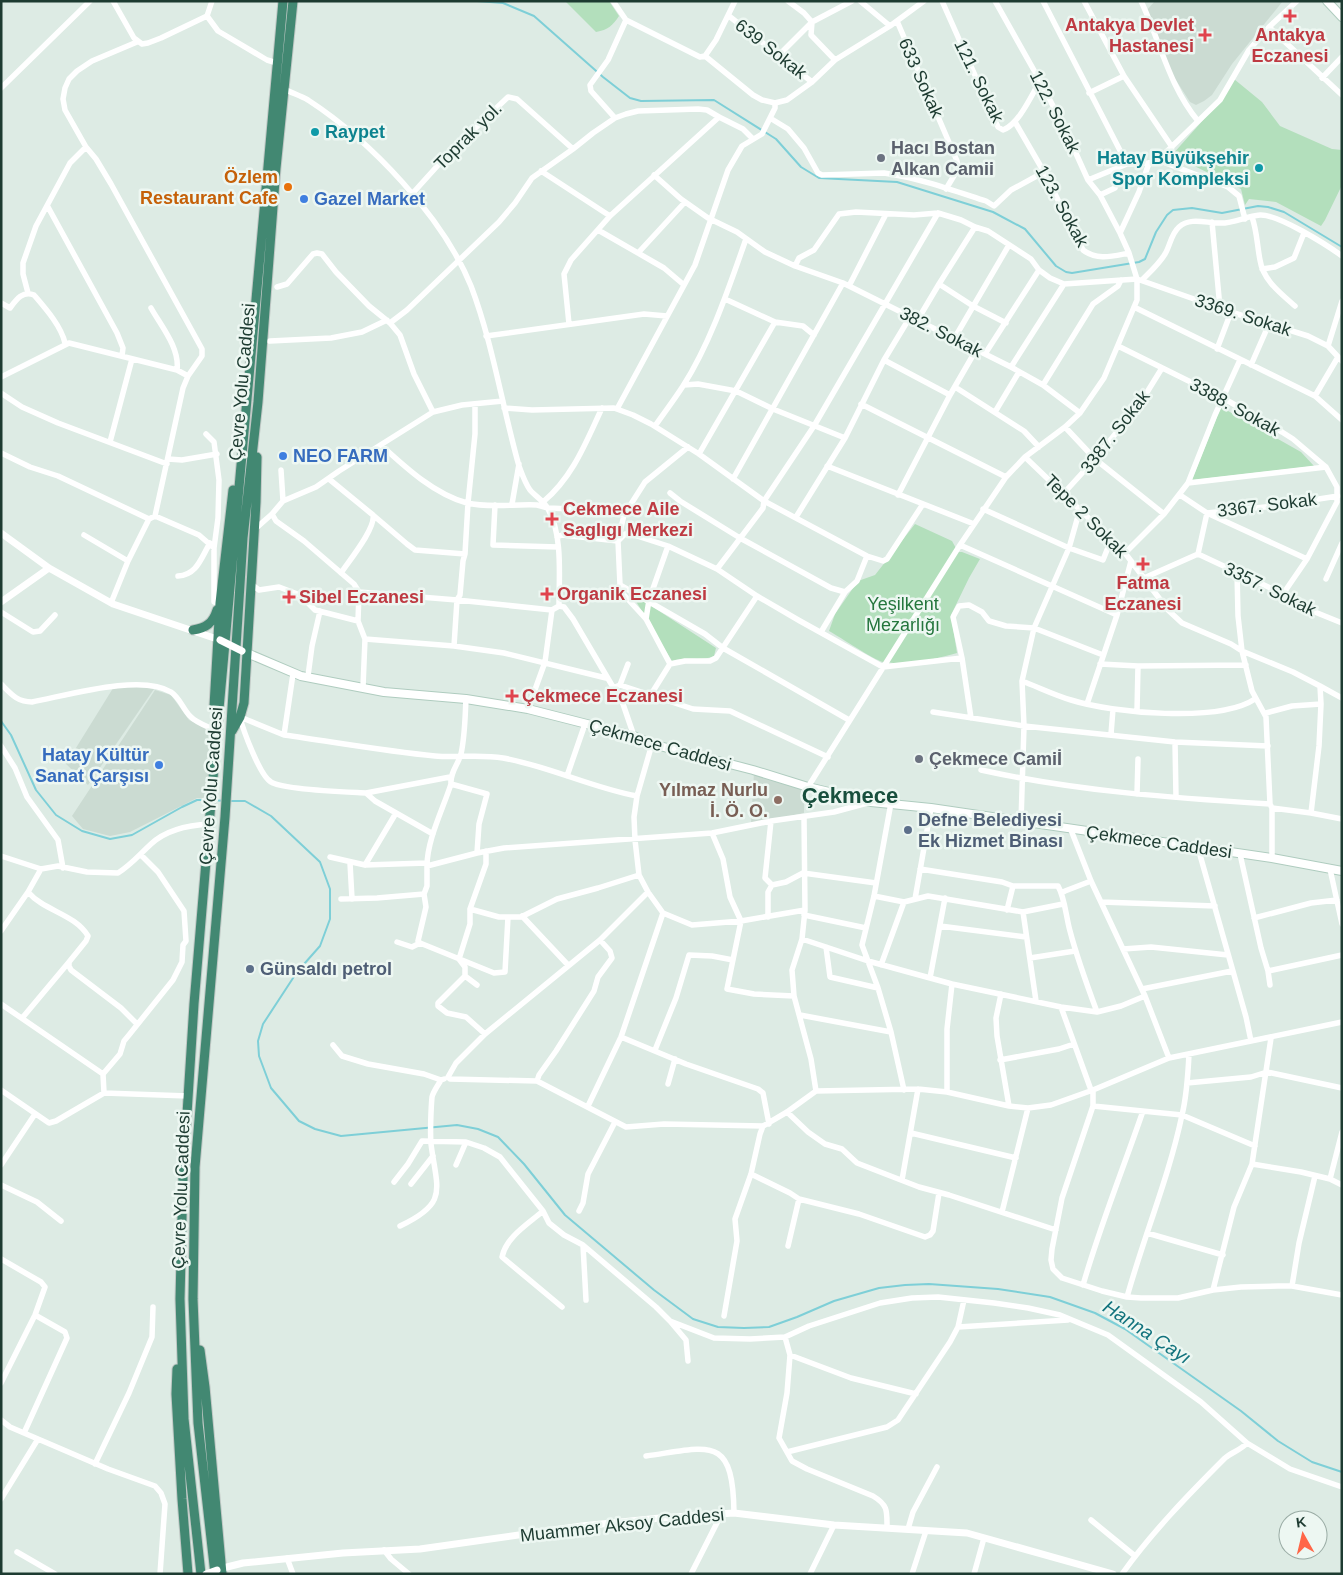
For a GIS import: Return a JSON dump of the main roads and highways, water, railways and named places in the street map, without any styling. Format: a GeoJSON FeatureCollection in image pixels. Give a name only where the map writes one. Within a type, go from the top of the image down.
{"type":"FeatureCollection","features":[{"type":"Feature","properties":{"kind":"highway","name":"Çevre Yolu Caddesi"},"geometry":{"type":"LineString","coordinates":[[201,1574],[184,1419],[180,1298],[183,1177],[217,734],[283,1]]}},
{"type":"Feature","properties":{"kind":"highway","name":"Çevre Yolu Caddesi"},"geometry":{"type":"LineString","coordinates":[[219,1572],[198,1423],[193,1299],[195,1167],[234,701],[243,538],[258,402],[293,1]]}},
{"type":"Feature","properties":{"kind":"highway"},"geometry":{"type":"LineString","coordinates":[[230,736],[240,717],[244,703],[244,652],[251,584],[256,502],[258,402]]}},
{"type":"Feature","properties":{"kind":"highway"},"geometry":{"type":"LineString","coordinates":[[217,734],[214,704],[220,603],[231,505],[246,416]]}},
{"type":"Feature","properties":{"kind":"highway"},"geometry":{"type":"LineString","coordinates":[[193,630],[202,629],[210,625],[216,616],[220,603]]}},
{"type":"Feature","properties":{"kind":"highway"},"geometry":{"type":"LineString","coordinates":[[180,1298],[176,1394],[188,1574]]}},
{"type":"Feature","properties":{"kind":"main road"},"geometry":{"type":"LineString","coordinates":[[1327,1],[1342,17]]}},
{"type":"Feature","properties":{"kind":"main road","name":"Çekmece Caddesi"},"geometry":{"type":"LineString","coordinates":[[244,652],[293,674],[384,692],[466,699],[528,709],[634,736],[652,744],[808,787],[871,802],[931,808],[1272,858],[1342,871]]}},
{"type":"Feature","properties":{"kind":"waterway"},"geometry":{"type":"LineString","coordinates":[[477,1],[503,3],[534,16],[603,77],[630,98],[641,101],[714,100],[776,139],[801,167],[819,178],[897,182],[993,212],[1025,229],[1056,266],[1066,272],[1072,273],[1139,262],[1145,259],[1156,232],[1167,215],[1173,210],[1192,208],[1222,213],[1258,206],[1268,207],[1284,212],[1342,247]]}},
{"type":"Feature","properties":{"kind":"waterway"},"geometry":{"type":"LineString","coordinates":[[1,721],[11,735],[36,790],[56,815],[82,831],[110,839],[132,835],[197,800],[209,800]]}},
{"type":"Feature","properties":{"kind":"waterway"},"geometry":{"type":"LineString","coordinates":[[213,800],[224,801]]}},
{"type":"Feature","properties":{"kind":"waterway","name":"Hanna Çayı"},"geometry":{"type":"LineString","coordinates":[[228,801],[245,801],[271,816],[320,862],[330,889],[330,919],[320,946],[297,972],[263,1024],[258,1041],[259,1056],[271,1088],[299,1121],[315,1129],[341,1136],[457,1125],[478,1129],[498,1137],[524,1164],[565,1215],[654,1290],[693,1319],[718,1327],[769,1327],[834,1301],[879,1288],[905,1285],[929,1284],[998,1289],[1050,1297],[1095,1313],[1125,1329],[1241,1411],[1278,1441],[1312,1462],[1342,1472]]}},
{"type":"Feature","properties":{"kind":"place","name":"Antakya Eczanesi"},"geometry":{"type":"Point","coordinates":[1290,16]}},
{"type":"Feature","properties":{"kind":"place","name":"Antakya Devlet Hastanesi"},"geometry":{"type":"Point","coordinates":[1205,35]}},
{"type":"Feature","properties":{"kind":"place","name":"Raypet"},"geometry":{"type":"Point","coordinates":[315,132]}},
{"type":"Feature","properties":{"kind":"place","name":"Hacı Bostan Alkan Camii"},"geometry":{"type":"Point","coordinates":[881,158]}},
{"type":"Feature","properties":{"kind":"place","name":"Hatay Büyükşehir Spor Kompleksi"},"geometry":{"type":"Point","coordinates":[1259,168]}},
{"type":"Feature","properties":{"kind":"place","name":"Özlem Restaurant Cafe"},"geometry":{"type":"Point","coordinates":[288,187]}},
{"type":"Feature","properties":{"kind":"place","name":"Gazel Market"},"geometry":{"type":"Point","coordinates":[304,199]}},
{"type":"Feature","properties":{"kind":"place","name":"NEO FARM"},"geometry":{"type":"Point","coordinates":[283,456]}},
{"type":"Feature","properties":{"kind":"place","name":"Cekmece Aile Saglıgı Merkezi"},"geometry":{"type":"Point","coordinates":[552,519]}},
{"type":"Feature","properties":{"kind":"place","name":"Fatma Eczanesi"},"geometry":{"type":"Point","coordinates":[1143,564]}},
{"type":"Feature","properties":{"kind":"place","name":"Organik Eczanesi"},"geometry":{"type":"Point","coordinates":[547,594]}},
{"type":"Feature","properties":{"kind":"place","name":"Sibel Eczanesi"},"geometry":{"type":"Point","coordinates":[289,597]}},
{"type":"Feature","properties":{"kind":"place","name":"Çekmece Eczanesi"},"geometry":{"type":"Point","coordinates":[512,696]}},
{"type":"Feature","properties":{"kind":"place","name":"Çekmece Camiİ"},"geometry":{"type":"Point","coordinates":[919,759]}},
{"type":"Feature","properties":{"kind":"place","name":"Hatay Kültür Sanat Çarşısı"},"geometry":{"type":"Point","coordinates":[159,765]}},
{"type":"Feature","properties":{"kind":"place","name":"Yılmaz Nurlu İ. Ö. O."},"geometry":{"type":"Point","coordinates":[778,800]}},
{"type":"Feature","properties":{"kind":"place","name":"Defne Belediyesi Ek Hizmet Binası"},"geometry":{"type":"Point","coordinates":[908,830]}},
{"type":"Feature","properties":{"kind":"place","name":"Günsaldı petrol"},"geometry":{"type":"Point","coordinates":[250,969]}},
{"type":"Feature","properties":{"kind":"district","name":"Çekmece"},"geometry":{"type":"Point","coordinates":[850,795]}},
{"type":"Feature","properties":{"kind":"park label","name":"Yeşilkent Mezarlığı"},"geometry":{"type":"Point","coordinates":[903,614]}}]}
